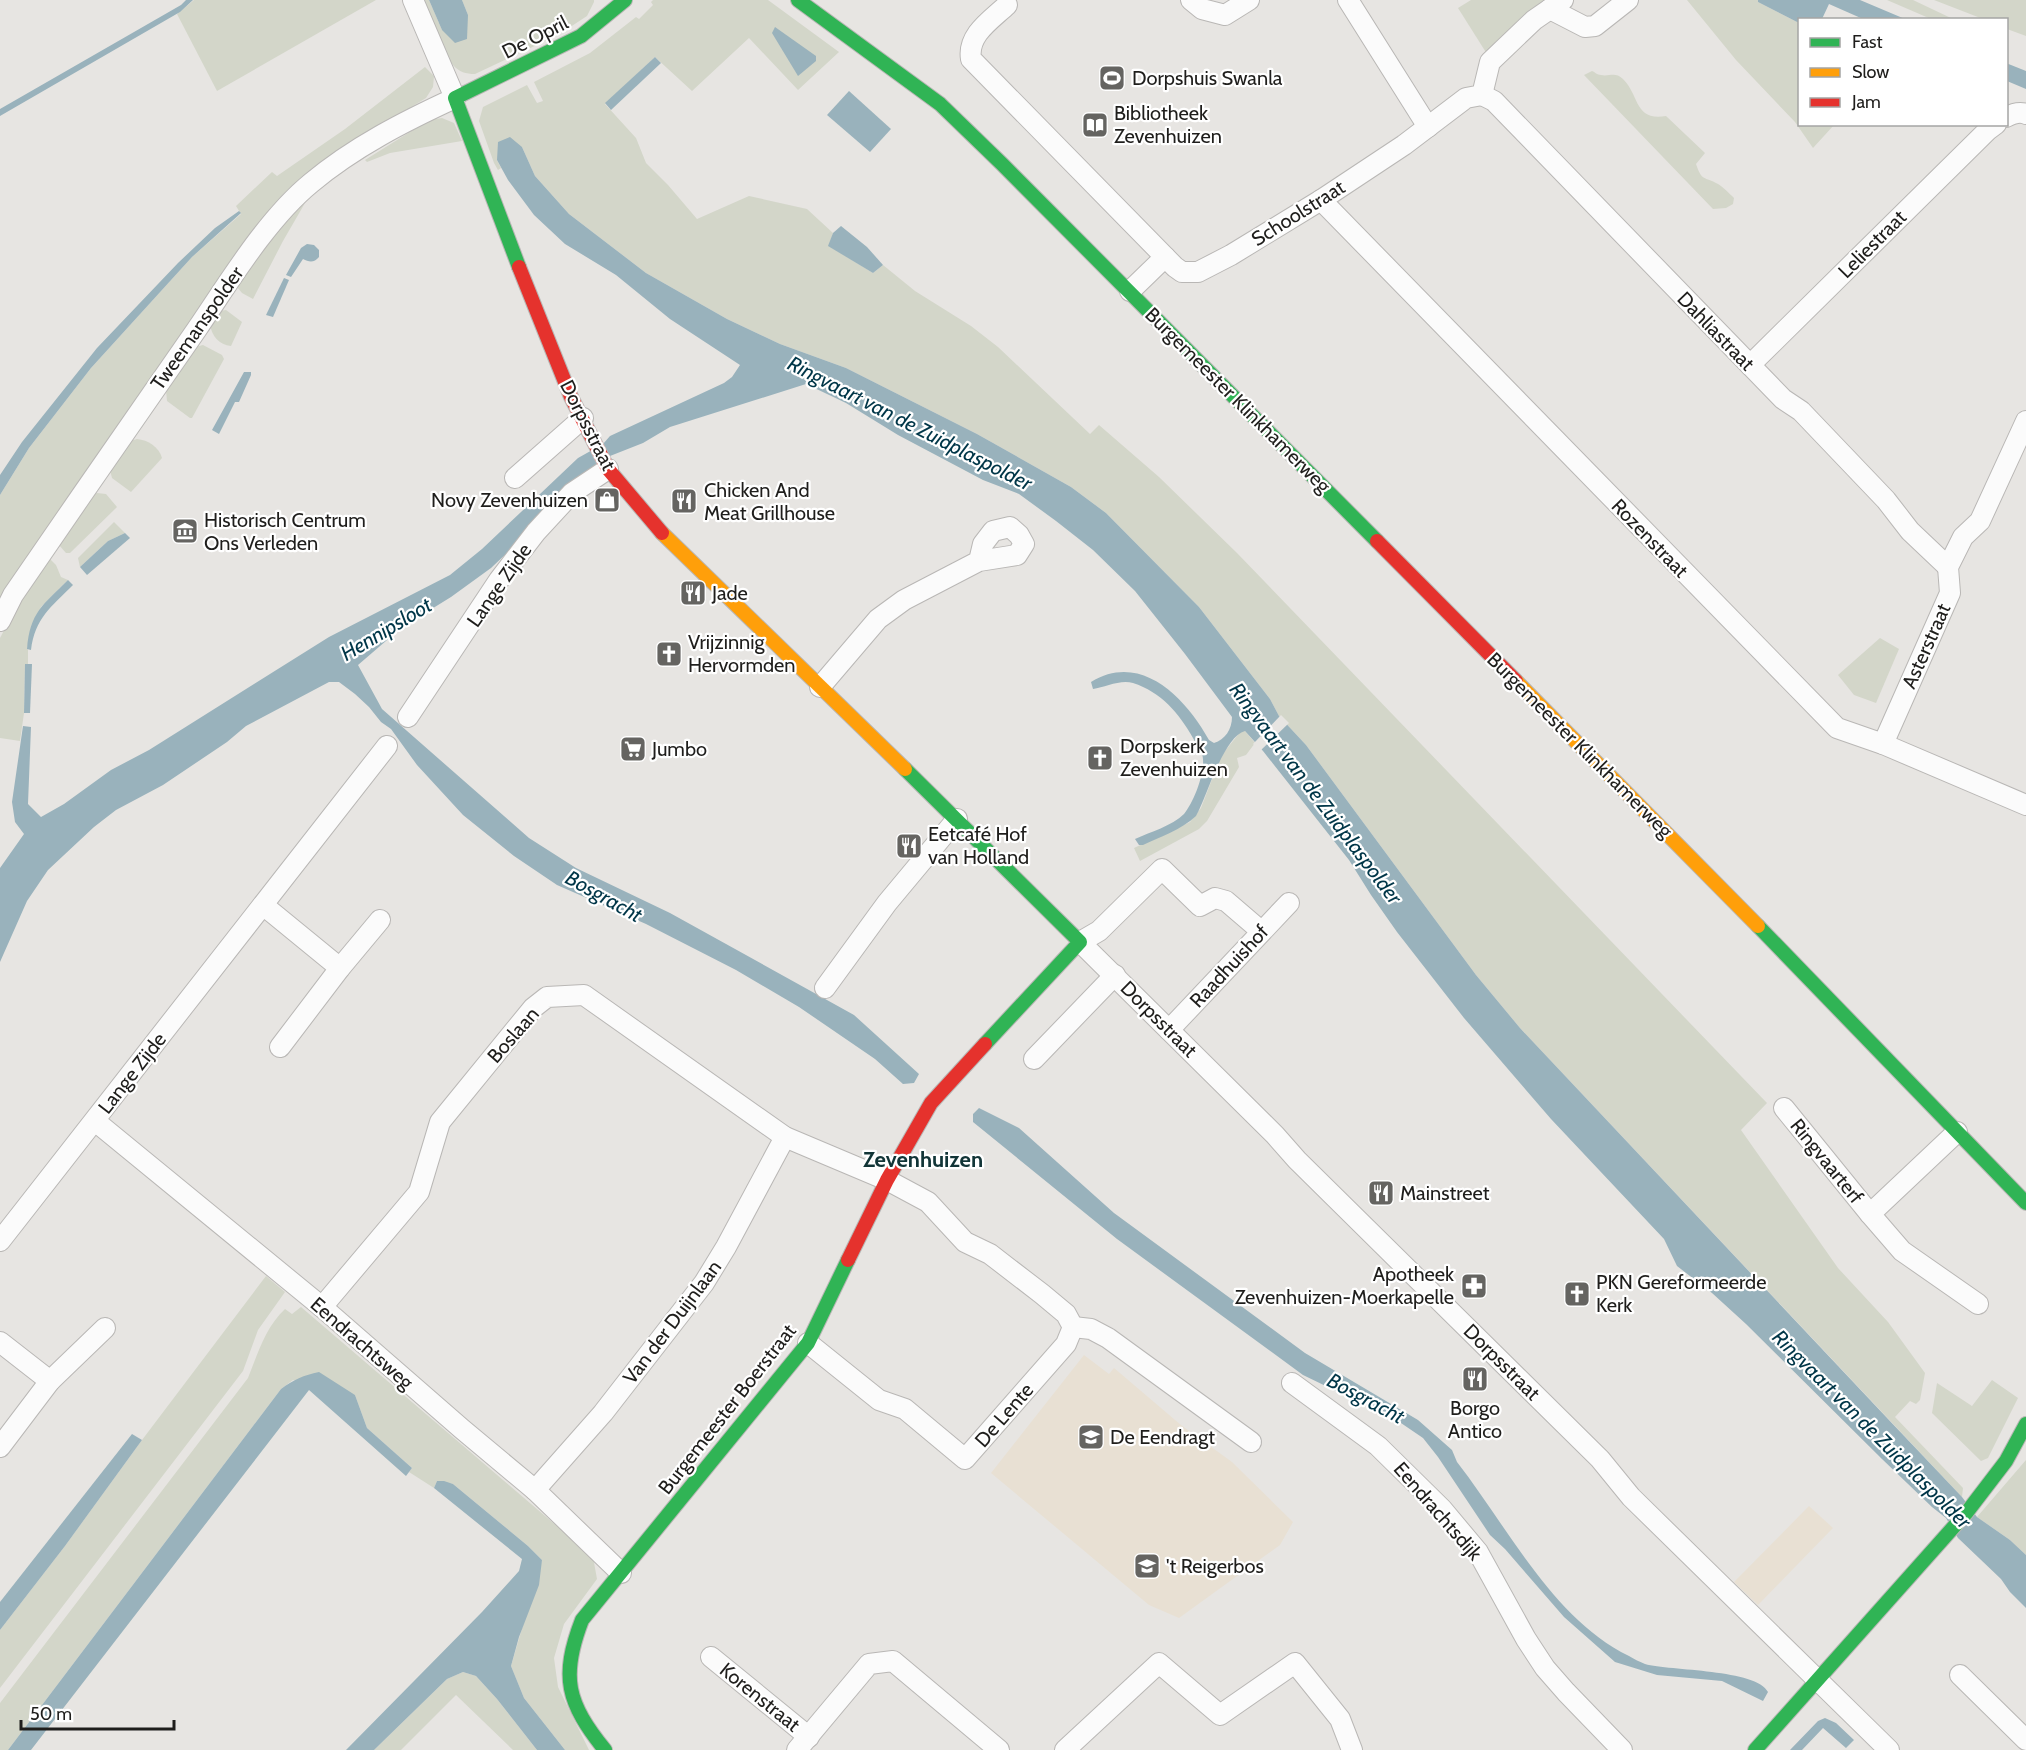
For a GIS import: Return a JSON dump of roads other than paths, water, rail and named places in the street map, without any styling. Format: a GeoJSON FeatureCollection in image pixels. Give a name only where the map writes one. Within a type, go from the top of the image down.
{"type":"FeatureCollection","features":[{"type":"Feature","properties":{"kind":"street"},"geometry":{"type":"LineString","coordinates":[[413,0],[455,98]]}},
{"type":"Feature","properties":{"kind":"street","name":"De Opril"},"geometry":{"type":"LineString","coordinates":[[455,98],[563,46],[588,30],[625,0]]}},
{"type":"Feature","properties":{"kind":"street","name":"Burgemeester Klinkhamerweg"},"geometry":{"type":"LineString","coordinates":[[798,0],[940,105],[1130,291],[1694,860],[2026,1203]]}},
{"type":"Feature","properties":{"kind":"street"},"geometry":{"type":"LineString","coordinates":[[1191,0],[1202,9],[1225,15],[1249,0]]}},
{"type":"Feature","properties":{"kind":"street"},"geometry":{"type":"LineString","coordinates":[[1348,0],[1428,127]]}},
{"type":"Feature","properties":{"kind":"street"},"geometry":{"type":"LineString","coordinates":[[1482,95],[1490,62],[1534,20],[1557,5],[1585,27],[1595,26],[1628,0]]}},
{"type":"Feature","properties":{"kind":"street"},"geometry":{"type":"LineString","coordinates":[[1007,5],[974,37],[969,50],[971,59],[1165,257]]}},
{"type":"Feature","properties":{"kind":"street","name":"Schoolstraat"},"geometry":{"type":"LineString","coordinates":[[1165,257],[1182,272],[1198,272],[1321,200],[1428,127],[1466,98],[1482,95]]}},
{"type":"Feature","properties":{"kind":"street","name":"Dahliastraat"},"geometry":{"type":"LineString","coordinates":[[1482,95],[1494,101],[1783,399],[1801,411],[1886,500],[1910,531],[1948,567]]}},
{"type":"Feature","properties":{"kind":"street","name":"Dorpsstraat"},"geometry":{"type":"LineString","coordinates":[[455,98],[571,397],[608,469],[640,508],[674,546],[1115,975],[1275,1135],[1297,1160],[1600,1460],[1630,1497],[1889,1750]]}},
{"type":"Feature","properties":{"kind":"street","name":"Tweemanspolder"},"geometry":{"type":"LineString","coordinates":[[0,621],[13,595],[140,410],[252,249],[292,200],[343,159],[377,137],[455,98]]}},
{"type":"Feature","properties":{"kind":"street"},"geometry":{"type":"LineString","coordinates":[[2008,116],[2022,112],[2026,114]]}},
{"type":"Feature","properties":{"kind":"street","name":"Leliestraat"},"geometry":{"type":"LineString","coordinates":[[1750,365],[1993,126]]}},
{"type":"Feature","properties":{"kind":"street","name":"Rozenstraat"},"geometry":{"type":"LineString","coordinates":[[1321,200],[1837,728],[1883,744],[2026,804]]}},
{"type":"Feature","properties":{"kind":"street","name":"Burgemeester Klinkhamerweg"},"geometry":{"type":"LineString","coordinates":[[1130,291],[1165,257]]}},
{"type":"Feature","properties":{"kind":"street"},"geometry":{"type":"LineString","coordinates":[[515,478],[583,418]]}},
{"type":"Feature","properties":{"kind":"street","name":"Asterstraat"},"geometry":{"type":"LineString","coordinates":[[1883,744],[1950,593],[1948,567],[1963,537],[1980,521],[2026,421]]}},
{"type":"Feature","properties":{"kind":"street","name":"Lange Zijde"},"geometry":{"type":"LineString","coordinates":[[408,717],[500,580],[536,532],[572,493],[608,469]]}},
{"type":"Feature","properties":{"kind":"street"},"geometry":{"type":"LineString","coordinates":[[820,687],[878,619],[904,600],[979,561]]}},
{"type":"Feature","properties":{"kind":"street","name":"Lange Zijde"},"geometry":{"type":"LineString","coordinates":[[0,1241],[387,746]]}},
{"type":"Feature","properties":{"kind":"street"},"geometry":{"type":"LineString","coordinates":[[825,988],[887,903],[957,819]]}},
{"type":"Feature","properties":{"kind":"street"},"geometry":{"type":"LineString","coordinates":[[1080,942],[1099,931],[1162,869],[1200,906],[1215,898],[1226,901],[1261,931]]}},
{"type":"Feature","properties":{"kind":"street","name":"Raadhuishof"},"geometry":{"type":"LineString","coordinates":[[1169,1030],[1288,903]]}},
{"type":"Feature","properties":{"kind":"street"},"geometry":{"type":"LineString","coordinates":[[263,905],[340,968]]}},
{"type":"Feature","properties":{"kind":"street"},"geometry":{"type":"LineString","coordinates":[[280,1047],[380,920]]}},
{"type":"Feature","properties":{"kind":"street","name":"Burgemeester Boerstraat"},"geometry":{"type":"LineString","coordinates":[[605,1750],[578,1714],[568,1684],[568,1667],[575,1637],[582,1620],[808,1343],[887,1180],[931,1103],[1080,942]]}},
{"type":"Feature","properties":{"kind":"street","name":"Dorpsstraat"},"geometry":{"type":"LineString","coordinates":[[1034,1059],[1115,975]]}},
{"type":"Feature","properties":{"kind":"street","name":"Boslaan"},"geometry":{"type":"LineString","coordinates":[[322,1307],[419,1192],[440,1122],[533,1008],[547,997],[584,995],[784,1137],[887,1180],[928,1202],[965,1242],[990,1254],[1033,1287],[1066,1314],[1073,1327]]}},
{"type":"Feature","properties":{"kind":"street","name":"Ringvaarterf"},"geometry":{"type":"LineString","coordinates":[[1784,1108],[1902,1251],[1978,1304]]}},
{"type":"Feature","properties":{"kind":"street","name":"Eendrachtsweg"},"geometry":{"type":"LineString","coordinates":[[95,1121],[322,1307],[534,1490],[621,1573]]}},
{"type":"Feature","properties":{"kind":"street","name":"Ringvaarterf"},"geometry":{"type":"LineString","coordinates":[[1870,1214],[1957,1132]]}},
{"type":"Feature","properties":{"kind":"street","name":"Van der Duijnlaan"},"geometry":{"type":"LineString","coordinates":[[534,1490],[603,1413],[704,1283],[726,1247],[784,1137]]}},
{"type":"Feature","properties":{"kind":"street"},"geometry":{"type":"LineString","coordinates":[[1073,1327],[1091,1329],[1108,1338],[1251,1442]]}},
{"type":"Feature","properties":{"kind":"street","name":"De Lente"},"geometry":{"type":"LineString","coordinates":[[808,1343],[879,1400],[905,1409],[965,1459],[1066,1344],[1073,1327]]}},
{"type":"Feature","properties":{"kind":"street"},"geometry":{"type":"LineString","coordinates":[[0,1447],[50,1381],[105,1328]]}},
{"type":"Feature","properties":{"kind":"street"},"geometry":{"type":"LineString","coordinates":[[0,1342],[50,1381]]}},
{"type":"Feature","properties":{"kind":"street","name":"Eendrachtsdijk"},"geometry":{"type":"LineString","coordinates":[[1292,1383],[1378,1446],[1442,1509],[1478,1552],[1526,1639],[1545,1668],[1622,1750]]}},
{"type":"Feature","properties":{"kind":"street"},"geometry":{"type":"LineString","coordinates":[[1755,1750],[1883,1609],[1968,1510],[2016,1446],[2026,1424]]}},
{"type":"Feature","properties":{"kind":"street","name":"Korenstraat"},"geometry":{"type":"LineString","coordinates":[[711,1657],[803,1744],[869,1664],[893,1661],[999,1750]]}},
{"type":"Feature","properties":{"kind":"street"},"geometry":{"type":"LineString","coordinates":[[1065,1750],[1159,1663],[1220,1715],[1295,1663],[1340,1719],[1352,1750]]}},
{"type":"Feature","properties":{"kind":"street"},"geometry":{"type":"LineString","coordinates":[[1960,1675],[2026,1740],[2016,1750]]}},
{"type":"Feature","properties":{"kind":"water"},"geometry":{"type":"Polygon","coordinates":[[[186,0],[193,0],[180,12],[0,116],[0,109],[186,0]]]}},
{"type":"Feature","properties":{"kind":"water"},"geometry":{"type":"Polygon","coordinates":[[[429,0],[462,0],[468,15],[467,39],[455,43],[442,30],[429,0]]]}},
{"type":"Feature","properties":{"kind":"water"},"geometry":{"type":"Polygon","coordinates":[[[1758,0],[1860,0],[1903,18],[1861,18],[1829,4],[1822,18],[1798,18],[1798,22],[1758,0]]]}},
{"type":"Feature","properties":{"kind":"water"},"geometry":{"type":"Polygon","coordinates":[[[775,27],[816,56],[816,61],[798,76],[772,33],[775,27]]]}},
{"type":"Feature","properties":{"kind":"water"},"geometry":{"type":"Polygon","coordinates":[[[655,57],[661,63],[611,110],[605,103],[655,57]]]}},
{"type":"Feature","properties":{"kind":"water"},"geometry":{"type":"Polygon","coordinates":[[[2008,64],[2026,71],[2026,89],[2008,81],[2008,64]]]}},
{"type":"Feature","properties":{"kind":"water"},"geometry":{"type":"Polygon","coordinates":[[[849,91],[891,129],[870,152],[827,115],[849,91]]]}},
{"type":"Feature","properties":{"kind":"water"},"geometry":{"type":"Polygon","coordinates":[[[510,137],[522,147],[535,176],[569,214],[646,273],[727,319],[780,344],[846,368],[977,434],[1071,487],[1106,513],[1199,607],[1270,699],[1279,716],[1306,745],[1476,975],[1520,1028],[1962,1497],[1977,1517],[2010,1540],[2026,1555],[2026,1608],[2001,1579],[1958,1538],[1946,1518],[1882,1459],[1746,1324],[1712,1293],[1677,1266],[1664,1239],[1551,1119],[1464,1018],[1397,932],[1349,860],[1245,731],[1237,736],[1223,756],[1196,816],[1170,833],[1139,845],[1135,839],[1173,822],[1188,809],[1201,776],[1202,754],[1175,712],[1152,692],[1128,682],[1093,689],[1091,682],[1110,674],[1128,672],[1145,676],[1175,695],[1188,709],[1209,740],[1214,743],[1227,733],[1232,717],[1135,591],[1093,550],[1056,521],[1019,494],[983,480],[898,435],[846,403],[806,384],[670,427],[643,443],[610,456],[573,481],[491,568],[451,597],[401,628],[358,665],[382,709],[529,838],[576,868],[670,913],[854,1015],[919,1074],[914,1083],[903,1084],[875,1059],[799,1007],[736,970],[646,924],[557,885],[514,856],[463,815],[417,765],[391,729],[381,722],[355,694],[339,682],[329,682],[246,726],[227,742],[163,785],[116,810],[94,827],[48,870],[27,901],[0,962],[0,868],[24,834],[15,822],[12,802],[23,726],[31,727],[28,804],[41,817],[64,804],[111,770],[149,750],[329,637],[450,575],[482,549],[578,458],[603,444],[610,436],[724,383],[732,377],[740,365],[670,319],[616,275],[565,244],[534,215],[508,180],[497,160],[498,142],[510,137]]]}},
{"type":"Feature","properties":{"kind":"water"},"geometry":{"type":"Polygon","coordinates":[[[239,211],[241,213],[192,257],[91,368],[29,448],[0,495],[0,475],[22,442],[97,348],[178,263],[215,228],[239,211]]]}},
{"type":"Feature","properties":{"kind":"water"},"geometry":{"type":"Polygon","coordinates":[[[841,226],[867,247],[883,265],[873,273],[828,246],[833,233],[841,226]]]}},
{"type":"Feature","properties":{"kind":"water"},"geometry":{"type":"Polygon","coordinates":[[[307,244],[314,245],[319,250],[319,257],[311,261],[303,259],[291,277],[286,275],[301,248],[307,244]]]}},
{"type":"Feature","properties":{"kind":"water"},"geometry":{"type":"Polygon","coordinates":[[[284,278],[289,280],[273,317],[266,315],[284,278]]]}},
{"type":"Feature","properties":{"kind":"water"},"geometry":{"type":"Polygon","coordinates":[[[244,372],[251,372],[251,375],[239,402],[235,402],[219,434],[212,430],[244,372]]]}},
{"type":"Feature","properties":{"kind":"water"},"geometry":{"type":"Polygon","coordinates":[[[125,533],[130,538],[87,575],[80,567],[108,541],[125,533]]]}},
{"type":"Feature","properties":{"kind":"water"},"geometry":{"type":"Polygon","coordinates":[[[68,580],[73,585],[45,614],[36,629],[31,650],[27,649],[31,626],[39,610],[68,580]]]}},
{"type":"Feature","properties":{"kind":"water"},"geometry":{"type":"Polygon","coordinates":[[[25,664],[32,664],[30,713],[24,713],[25,664]]]}},
{"type":"Feature","properties":{"kind":"water","name":"Bosgracht"},"geometry":{"type":"Polygon","coordinates":[[[979,1108],[1019,1128],[1114,1213],[1305,1353],[1418,1420],[1452,1450],[1457,1462],[1513,1542],[1554,1595],[1602,1640],[1645,1664],[1748,1679],[1761,1684],[1768,1692],[1763,1701],[1722,1681],[1657,1675],[1615,1662],[1564,1617],[1490,1535],[1423,1438],[1398,1421],[1303,1375],[1117,1239],[973,1122],[973,1114],[979,1108]]]}},
{"type":"Feature","properties":{"kind":"water"},"geometry":{"type":"Polygon","coordinates":[[[319,1372],[355,1395],[367,1428],[412,1468],[406,1476],[309,1390],[31,1750],[8,1750],[281,1389],[299,1378],[319,1372]]]}},
{"type":"Feature","properties":{"kind":"water"},"geometry":{"type":"Polygon","coordinates":[[[132,1434],[142,1440],[0,1630],[0,1602],[132,1434]]]}},
{"type":"Feature","properties":{"kind":"water"},"geometry":{"type":"Polygon","coordinates":[[[437,1481],[453,1484],[542,1560],[539,1585],[519,1637],[511,1666],[524,1698],[565,1750],[537,1750],[476,1676],[463,1672],[447,1679],[374,1750],[346,1750],[482,1612],[519,1571],[522,1559],[434,1488],[437,1481]]]}},
{"type":"Feature","properties":{"kind":"water"},"geometry":{"type":"Polygon","coordinates":[[[1825,1718],[1836,1723],[1854,1740],[1846,1748],[1823,1728],[1802,1750],[1790,1750],[1818,1721],[1825,1718]]]}},
{"type":"Feature","properties":{"kind":"place","name":"Dorpshuis Swanla"},"geometry":{"type":"Point","coordinates":[1112,78]}},
{"type":"Feature","properties":{"kind":"place","name":"Bibliotheek Zevenhuizen"},"geometry":{"type":"Point","coordinates":[1095,125]}},
{"type":"Feature","properties":{"kind":"place","name":"Novy Zevenhuizen"},"geometry":{"type":"Point","coordinates":[607,500]}},
{"type":"Feature","properties":{"kind":"place","name":"Chicken And Meat Grillhouse"},"geometry":{"type":"Point","coordinates":[684,501]}},
{"type":"Feature","properties":{"kind":"place","name":"Historisch Centrum Ons Verleden"},"geometry":{"type":"Point","coordinates":[185,531]}},
{"type":"Feature","properties":{"kind":"place","name":"Jade"},"geometry":{"type":"Point","coordinates":[693,593]}},
{"type":"Feature","properties":{"kind":"place","name":"Vrijzinnig Hervormden"},"geometry":{"type":"Point","coordinates":[669,654]}},
{"type":"Feature","properties":{"kind":"place","name":"Jumbo"},"geometry":{"type":"Point","coordinates":[633,749]}},
{"type":"Feature","properties":{"kind":"place","name":"Dorpskerk Zevenhuizen"},"geometry":{"type":"Point","coordinates":[1100,758]}},
{"type":"Feature","properties":{"kind":"place","name":"Eetcafé Hof van Holland"},"geometry":{"type":"Point","coordinates":[909,846]}},
{"type":"Feature","properties":{"kind":"place","name":"Mainstreet"},"geometry":{"type":"Point","coordinates":[1381,1193]}},
{"type":"Feature","properties":{"kind":"place","name":"Apotheek Zevenhuizen-Moerkapelle"},"geometry":{"type":"Point","coordinates":[1474,1286]}},
{"type":"Feature","properties":{"kind":"place","name":"PKN Gereformeerde Kerk"},"geometry":{"type":"Point","coordinates":[1577,1294]}},
{"type":"Feature","properties":{"kind":"place","name":"Borgo Antico"},"geometry":{"type":"Point","coordinates":[1475,1379]}},
{"type":"Feature","properties":{"kind":"place","name":"De Eendragt"},"geometry":{"type":"Point","coordinates":[1091,1437]}},
{"type":"Feature","properties":{"kind":"place","name":"'t Reigerbos"},"geometry":{"type":"Point","coordinates":[1147,1566]}},
{"type":"Feature","properties":{"kind":"district","name":"Zevenhuizen"},"geometry":{"type":"Point","coordinates":[923,1159]}},
{"type":"Feature","properties":{"kind":"water label","name":"Ringvaart van de Zuidplaspolder"},"geometry":{"type":"Point","coordinates":[910,423]}},
{"type":"Feature","properties":{"kind":"water label","name":"Hennipsloot"},"geometry":{"type":"Point","coordinates":[386,629]}},
{"type":"Feature","properties":{"kind":"water label","name":"Ringvaart van de Zuidplaspolder"},"geometry":{"type":"Point","coordinates":[1316,793]}},
{"type":"Feature","properties":{"kind":"water label","name":"Ringvaart van de Zuidplaspolder"},"geometry":{"type":"Point","coordinates":[1872,1429]}}]}
